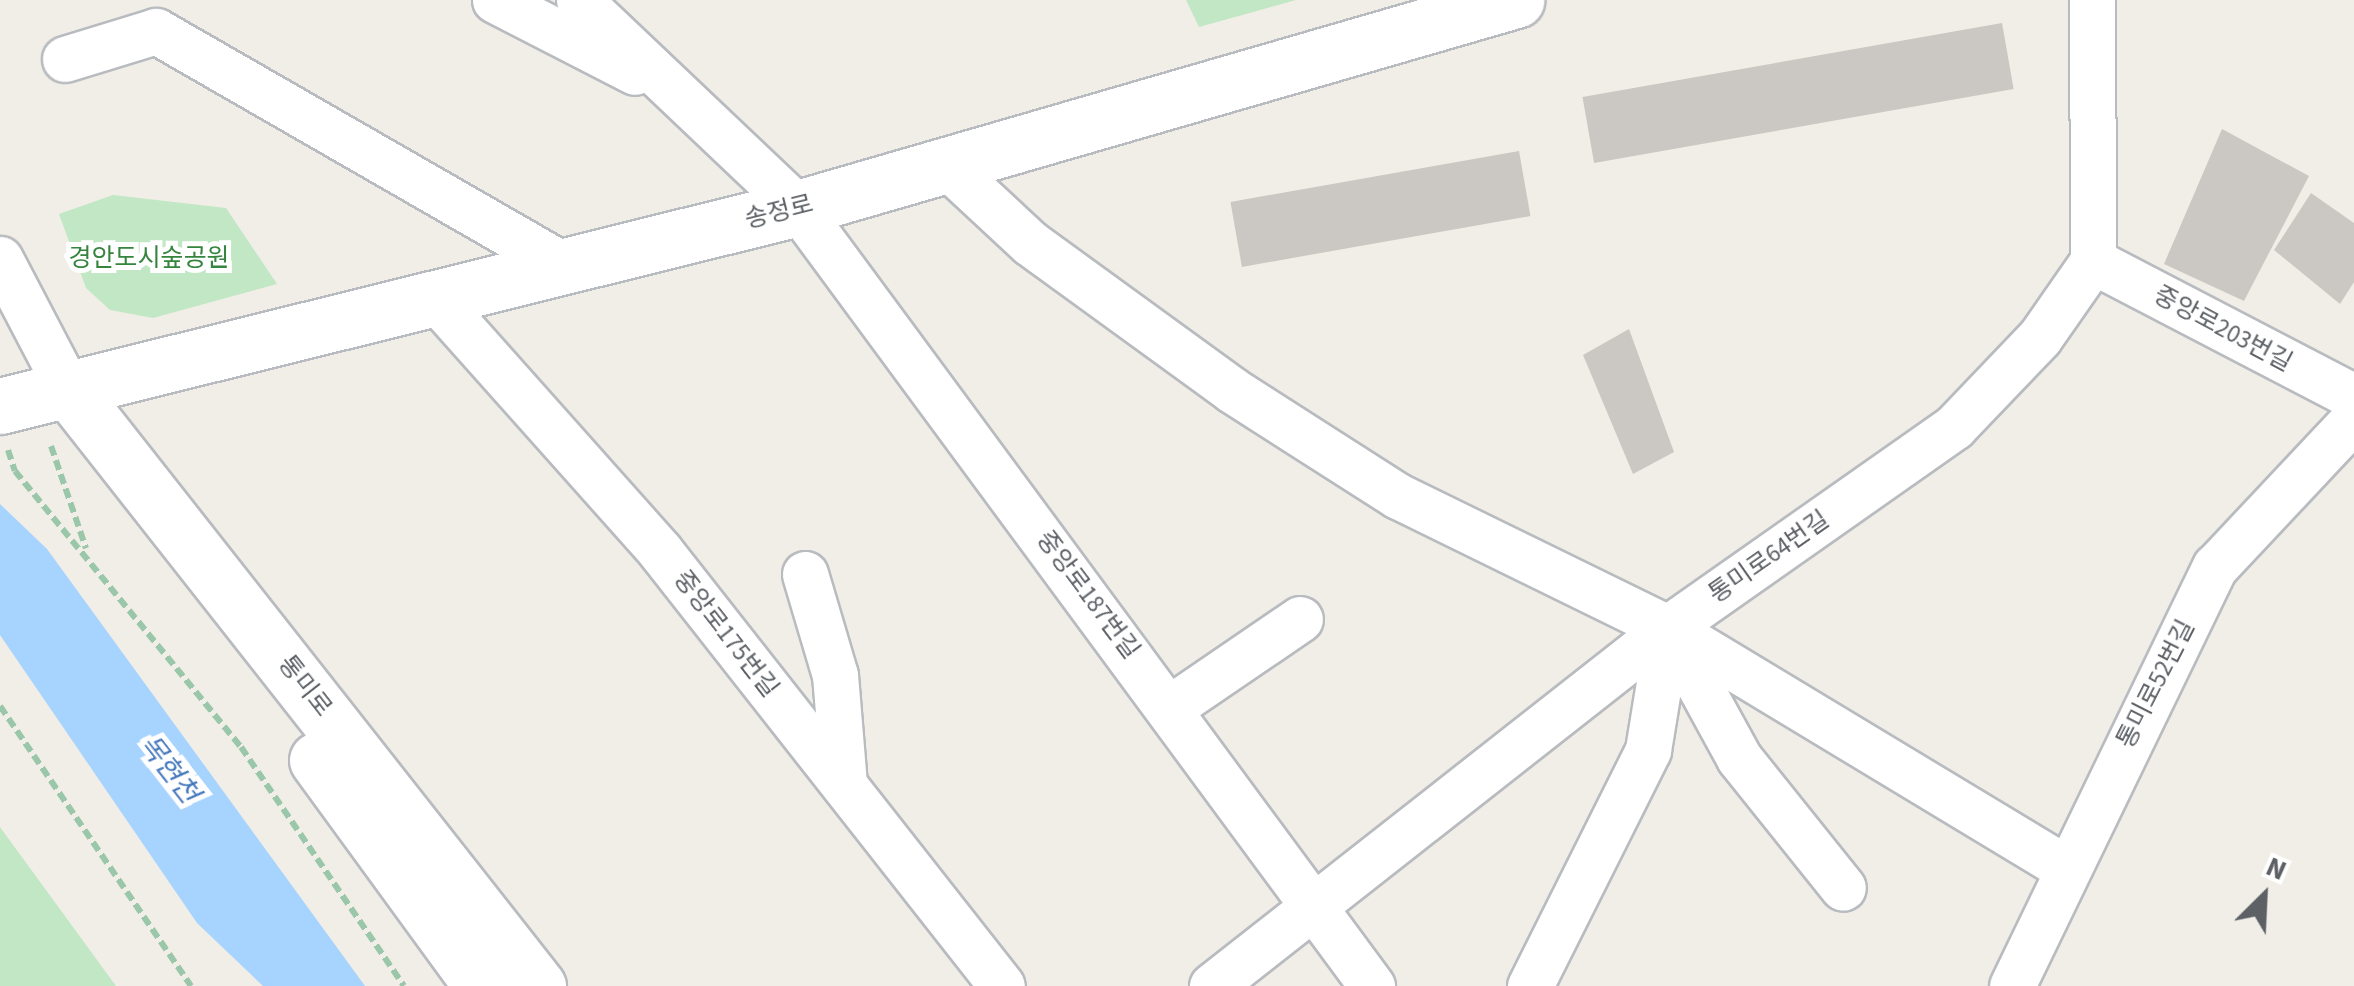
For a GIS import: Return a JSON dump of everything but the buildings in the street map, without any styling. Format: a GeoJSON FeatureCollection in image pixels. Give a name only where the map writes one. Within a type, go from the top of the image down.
{"type":"FeatureCollection","features":[{"type":"Feature","properties":{"kind":"street"},"geometry":{"type":"LineString","coordinates":[[495,0],[697,103]]}},
{"type":"Feature","properties":{"kind":"street"},"geometry":{"type":"LineString","coordinates":[[579,0],[697,103]]}},
{"type":"Feature","properties":{"kind":"street","name":"송정로"},"geometry":{"type":"LineString","coordinates":[[27,408],[433,296],[798,208],[1516,0]]}},
{"type":"Feature","properties":{"kind":"street"},"geometry":{"type":"LineString","coordinates":[[2092,0],[2093,260]]}},
{"type":"Feature","properties":{"kind":"street"},"geometry":{"type":"LineString","coordinates":[[65,60],[156,31],[563,265]]}},
{"type":"Feature","properties":{"kind":"street","name":"중앙로187번길"},"geometry":{"type":"LineString","coordinates":[[697,103],[798,208],[1321,908],[1372,986]]}},
{"type":"Feature","properties":{"kind":"street"},"geometry":{"type":"LineString","coordinates":[[945,164],[1030,242],[1248,401],[1398,496],[1668,628],[2064,868]]}},
{"type":"Feature","properties":{"kind":"street","name":"통미로"},"geometry":{"type":"LineString","coordinates":[[0,259],[27,408],[538,986]]}},
{"type":"Feature","properties":{"kind":"street","name":"중앙로203번길"},"geometry":{"type":"LineString","coordinates":[[2093,260],[2354,396]]}},
{"type":"Feature","properties":{"kind":"street","name":"통미로64번길"},"geometry":{"type":"LineString","coordinates":[[1212,986],[1321,908],[1668,628],[1954,427],[2040,337],[2093,260]]}},
{"type":"Feature","properties":{"kind":"street","name":"중앙로175번길"},"geometry":{"type":"LineString","coordinates":[[433,296],[660,551],[1002,986]]}},
{"type":"Feature","properties":{"kind":"street","name":"통미로"},"geometry":{"type":"LineString","coordinates":[[27,408],[134,510],[482,986]]}},
{"type":"Feature","properties":{"kind":"street","name":"통미로52번길"},"geometry":{"type":"LineString","coordinates":[[2012,986],[2064,868],[2214,567],[2354,418]]}},
{"type":"Feature","properties":{"kind":"street"},"geometry":{"type":"LineString","coordinates":[[805,574],[834,675],[844,785]]}},
{"type":"Feature","properties":{"kind":"street"},"geometry":{"type":"LineString","coordinates":[[1172,707],[1300,619]]}},
{"type":"Feature","properties":{"kind":"street"},"geometry":{"type":"LineString","coordinates":[[1668,628],[1739,758],[1844,888]]}},
{"type":"Feature","properties":{"kind":"street"},"geometry":{"type":"LineString","coordinates":[[1530,986],[1648,750],[1668,628]]}},
{"type":"Feature","properties":{"kind":"path"},"geometry":{"type":"LineString","coordinates":[[27,408],[88,554]]}},
{"type":"Feature","properties":{"kind":"path"},"geometry":{"type":"LineString","coordinates":[[27,408],[15,472],[88,554],[241,747],[404,986]]}},
{"type":"Feature","properties":{"kind":"path"},"geometry":{"type":"LineString","coordinates":[[0,706],[191,986]]}},
{"type":"Feature","properties":{"kind":"green space"},"geometry":{"type":"Polygon","coordinates":[[[1186,0],[1296,0],[1199,27],[1186,0]]]}},
{"type":"Feature","properties":{"kind":"green space","name":"경안도시숲공원"},"geometry":{"type":"Polygon","coordinates":[[[113,195],[226,208],[277,284],[153,318],[110,310],[86,288],[59,214],[113,195]]]}},
{"type":"Feature","properties":{"kind":"green space"},"geometry":{"type":"Polygon","coordinates":[[[0,827],[116,986],[0,986],[0,827]]]}},
{"type":"Feature","properties":{"kind":"water","name":"목현천"},"geometry":{"type":"Polygon","coordinates":[[[0,504],[47,549],[365,986],[263,986],[197,923],[0,635],[0,504]]]}}]}
